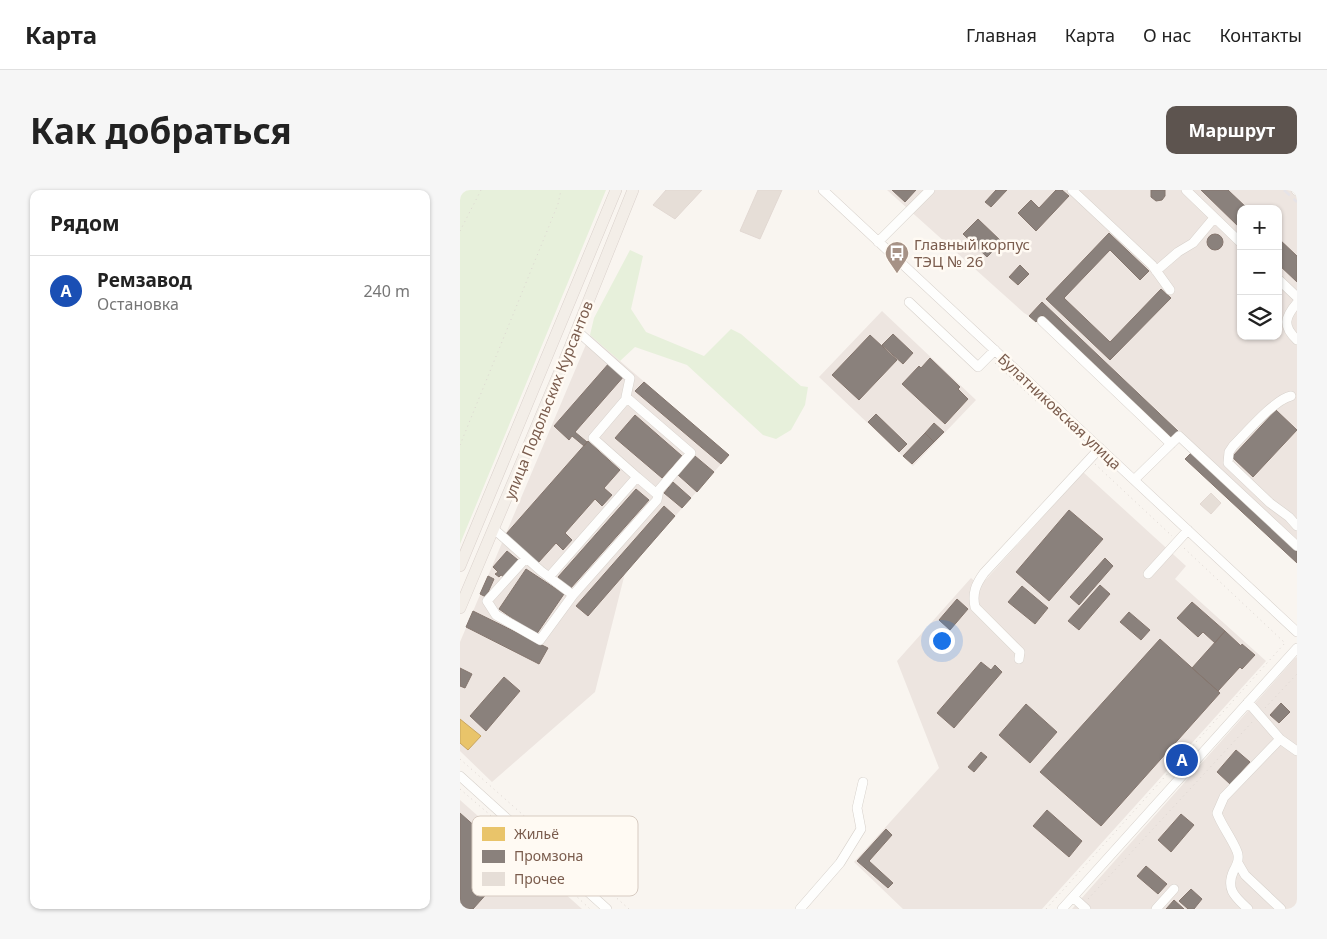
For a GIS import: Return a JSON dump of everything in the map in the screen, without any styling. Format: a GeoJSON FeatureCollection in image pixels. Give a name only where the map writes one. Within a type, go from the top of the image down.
{"type":"FeatureCollection","features":[{"type":"Feature","properties":{"kind":"main road","name":"улица Подольских Курсантов"},"geometry":{"type":"LineString","coordinates":[[460,566],[616,190]]}},
{"type":"Feature","properties":{"kind":"main road","name":"улица Подольских Курсантов"},"geometry":{"type":"LineString","coordinates":[[460,608],[633,190]]}},
{"type":"Feature","properties":{"kind":"street","name":"Булатниковская улица"},"geometry":{"type":"LineString","coordinates":[[823,190],[1297,632]]}},
{"type":"Feature","properties":{"kind":"street"},"geometry":{"type":"LineString","coordinates":[[1072,190],[1156,271],[1170,290]]}},
{"type":"Feature","properties":{"kind":"street"},"geometry":{"type":"LineString","coordinates":[[1186,190],[1237,239]]}},
{"type":"Feature","properties":{"kind":"street"},"geometry":{"type":"LineString","coordinates":[[878,242],[927,191]]}},
{"type":"Feature","properties":{"kind":"street"},"geometry":{"type":"LineString","coordinates":[[1156,271],[1178,252],[1193,243],[1214,218]]}},
{"type":"Feature","properties":{"kind":"street"},"geometry":{"type":"LineString","coordinates":[[1282,283],[1297,297]]}},
{"type":"Feature","properties":{"kind":"street"},"geometry":{"type":"LineString","coordinates":[[909,302],[978,367],[995,350]]}},
{"type":"Feature","properties":{"kind":"street"},"geometry":{"type":"LineString","coordinates":[[1297,303],[1288,314],[1286,322],[1292,336],[1297,340]]}},
{"type":"Feature","properties":{"kind":"street"},"geometry":{"type":"LineString","coordinates":[[1042,321],[1171,444]]}},
{"type":"Feature","properties":{"kind":"street"},"geometry":{"type":"LineString","coordinates":[[576,330],[630,378],[627,398],[593,438],[658,495]]}},
{"type":"Feature","properties":{"kind":"street"},"geometry":{"type":"LineString","coordinates":[[1291,396],[1284,398],[1274,405],[1233,446],[1229,452],[1228,463],[1297,526]]}},
{"type":"Feature","properties":{"kind":"street"},"geometry":{"type":"LineString","coordinates":[[526,558],[487,602],[496,615],[540,640],[573,595],[657,500],[659,490],[691,453],[627,398]]}},
{"type":"Feature","properties":{"kind":"street"},"geometry":{"type":"LineString","coordinates":[[1134,480],[1179,436],[1297,546]]}},
{"type":"Feature","properties":{"kind":"street"},"geometry":{"type":"LineString","coordinates":[[1020,660],[1020,652],[975,607],[973,598],[976,583],[1100,448]]}},
{"type":"Feature","properties":{"kind":"street"},"geometry":{"type":"LineString","coordinates":[[549,577],[637,477]]}},
{"type":"Feature","properties":{"kind":"street"},"geometry":{"type":"LineString","coordinates":[[494,529],[526,558],[573,595]]}},
{"type":"Feature","properties":{"kind":"street"},"geometry":{"type":"LineString","coordinates":[[1148,574],[1188,530]]}},
{"type":"Feature","properties":{"kind":"street"},"geometry":{"type":"LineString","coordinates":[[1062,909],[1297,648]]}},
{"type":"Feature","properties":{"kind":"street"},"geometry":{"type":"LineString","coordinates":[[1248,702],[1280,740],[1297,751]]}},
{"type":"Feature","properties":{"kind":"street"},"geometry":{"type":"LineString","coordinates":[[1248,909],[1236,898],[1230,886],[1232,874],[1238,863],[1238,853],[1217,813],[1224,797],[1280,740]]}},
{"type":"Feature","properties":{"kind":"street"},"geometry":{"type":"LineString","coordinates":[[460,776],[504,816]]}},
{"type":"Feature","properties":{"kind":"street"},"geometry":{"type":"LineString","coordinates":[[800,909],[840,863],[861,829],[857,808],[863,782]]}},
{"type":"Feature","properties":{"kind":"street"},"geometry":{"type":"LineString","coordinates":[[1238,863],[1245,875],[1281,909]]}},
{"type":"Feature","properties":{"kind":"street"},"geometry":{"type":"LineString","coordinates":[[1156,909],[1174,888]]}},
{"type":"Feature","properties":{"kind":"street"},"geometry":{"type":"LineString","coordinates":[[593,896],[607,909]]}},
{"type":"Feature","properties":{"kind":"street"},"geometry":{"type":"LineString","coordinates":[[1073,897],[1084,907]]}},
{"type":"Feature","properties":{"kind":"path"},"geometry":{"type":"LineString","coordinates":[[460,231],[481,190]]}},
{"type":"Feature","properties":{"kind":"path"},"geometry":{"type":"LineString","coordinates":[[460,445],[548,230],[561,190]]}},
{"type":"Feature","properties":{"kind":"path"},"geometry":{"type":"LineString","coordinates":[[1046,909],[1285,643],[1089,459]]}},
{"type":"Feature","properties":{"kind":"path"},"geometry":{"type":"LineString","coordinates":[[1084,907],[1297,674]]}},
{"type":"Feature","properties":{"kind":"path"},"geometry":{"type":"LineString","coordinates":[[460,759],[524,816]]}},
{"type":"Feature","properties":{"kind":"path"},"geometry":{"type":"LineString","coordinates":[[460,789],[491,816]]}},
{"type":"Feature","properties":{"kind":"path"},"geometry":{"type":"LineString","coordinates":[[576,896],[590,909]]}},
{"type":"Feature","properties":{"kind":"path"},"geometry":{"type":"LineString","coordinates":[[614,896],[629,909]]}},
{"type":"Feature","properties":{"kind":"shaded area"},"geometry":{"type":"Polygon","coordinates":[[[887,190],[1297,190],[1297,542],[1042,302],[1029,316],[887,190]]]}},
{"type":"Feature","properties":{"kind":"shaded area"},"geometry":{"type":"Polygon","coordinates":[[[882,311],[976,400],[913,466],[819,377],[882,311]]]}},
{"type":"Feature","properties":{"kind":"shaded area"},"geometry":{"type":"Polygon","coordinates":[[[590,335],[729,455],[625,573],[595,692],[492,782],[460,751],[460,642],[590,335]]]}},
{"type":"Feature","properties":{"kind":"shaded area"},"geometry":{"type":"Polygon","coordinates":[[[1083,472],[1186,566],[1175,579],[1266,661],[1042,909],[903,909],[854,862],[939,768],[897,661],[971,578],[980,586],[1083,472]]]}},
{"type":"Feature","properties":{"kind":"shaded area"},"geometry":{"type":"Polygon","coordinates":[[[1297,657],[1297,909],[1072,909],[1295,658],[1297,657]]]}},
{"type":"Feature","properties":{"kind":"shaded area"},"geometry":{"type":"Polygon","coordinates":[[[460,800],[478,816],[472,816],[472,896],[568,896],[582,909],[460,909],[460,800]]]}},
{"type":"Feature","properties":{"kind":"green space"},"geometry":{"type":"Polygon","coordinates":[[[460,190],[606,190],[460,544],[460,190]]]}},
{"type":"Feature","properties":{"kind":"green space"},"geometry":{"type":"Polygon","coordinates":[[[630,250],[643,256],[631,309],[646,332],[704,356],[731,329],[741,334],[801,386],[808,387],[805,405],[791,430],[776,439],[763,435],[687,365],[635,347],[620,361],[590,335],[594,318],[630,250]]]}},
{"type":"Feature","properties":{"kind":"building: Жильё"},"geometry":{"type":"Polygon","coordinates":[[[460,719],[481,736],[468,750],[460,743],[460,719]]]}},
{"type":"Feature","properties":{"kind":"building: Промзона"},"geometry":{"type":"Polygon","coordinates":[[[892,190],[916,190],[905,202],[892,190]]]}},
{"type":"Feature","properties":{"kind":"building: Промзона"},"geometry":{"type":"Polygon","coordinates":[[[996,190],[1007,190],[991,207],[985,202],[996,190]]]}},
{"type":"Feature","properties":{"kind":"building: Промзона"},"geometry":{"type":"Polygon","coordinates":[[[1056,190],[1062,190],[1069,196],[1036,231],[1018,213],[1031,200],[1039,208],[1056,190]]]}},
{"type":"Feature","properties":{"kind":"building: Промзона"},"geometry":{"type":"Polygon","coordinates":[[[1151,190],[1165,190],[1165,196],[1162,200],[1156,201],[1151,197],[1151,190]]]}},
{"type":"Feature","properties":{"kind":"building: Промзона"},"geometry":{"type":"Polygon","coordinates":[[[1201,190],[1228,190],[1244,205],[1237,205],[1237,225],[1201,190]]]}},
{"type":"Feature","properties":{"kind":"building: Промзона"},"geometry":{"type":"Polygon","coordinates":[[[978,219],[1002,242],[987,257],[963,234],[978,219]]]}},
{"type":"Feature","properties":{"kind":"building: Промзона"},"geometry":{"type":"Polygon","coordinates":[[[1109,233],[1149,271],[1140,280],[1110,250],[1064,298],[1110,342],[1161,289],[1171,298],[1110,360],[1046,299],[1109,233]]]}},
{"type":"Feature","properties":{"kind":"building: Промзона"},"geometry":{"type":"Polygon","coordinates":[[[1215,234],[1223,242],[1215,250],[1207,242],[1215,234]]]}},
{"type":"Feature","properties":{"kind":"building: Промзона"},"geometry":{"type":"Polygon","coordinates":[[[1282,242],[1297,256],[1297,282],[1282,268],[1282,242]]]}},
{"type":"Feature","properties":{"kind":"building: Промзона"},"geometry":{"type":"Polygon","coordinates":[[[1020,265],[1029,274],[1018,285],[1009,277],[1020,265]]]}},
{"type":"Feature","properties":{"kind":"building: Промзона"},"geometry":{"type":"Polygon","coordinates":[[[1042,302],[1179,432],[1172,438],[1042,315],[1036,322],[1029,316],[1042,302]]]}},
{"type":"Feature","properties":{"kind":"building: Промзона"},"geometry":{"type":"Polygon","coordinates":[[[893,334],[913,353],[903,364],[882,345],[893,334]]]}},
{"type":"Feature","properties":{"kind":"building: Промзона"},"geometry":{"type":"Polygon","coordinates":[[[870,335],[897,360],[859,400],[832,375],[870,335]]]}},
{"type":"Feature","properties":{"kind":"building: Промзона"},"geometry":{"type":"Polygon","coordinates":[[[930,358],[960,387],[958,389],[968,399],[945,424],[902,384],[919,366],[921,368],[930,358]]]}},
{"type":"Feature","properties":{"kind":"building: Промзона"},"geometry":{"type":"Polygon","coordinates":[[[610,362],[625,375],[575,432],[587,442],[584,446],[572,436],[569,440],[554,426],[610,362]]]}},
{"type":"Feature","properties":{"kind":"building: Промзона"},"geometry":{"type":"Polygon","coordinates":[[[644,382],[729,455],[721,464],[635,391],[644,382]]]}},
{"type":"Feature","properties":{"kind":"building: Промзона"},"geometry":{"type":"Polygon","coordinates":[[[1276,410],[1297,430],[1253,477],[1232,457],[1276,410]]]}},
{"type":"Feature","properties":{"kind":"building: Промзона"},"geometry":{"type":"Polygon","coordinates":[[[876,414],[907,444],[899,452],[868,422],[876,414]]]}},
{"type":"Feature","properties":{"kind":"building: Промзона"},"geometry":{"type":"Polygon","coordinates":[[[635,415],[682,456],[662,478],[615,438],[635,415]]]}},
{"type":"Feature","properties":{"kind":"building: Промзона"},"geometry":{"type":"Polygon","coordinates":[[[934,423],[944,432],[934,442],[925,433],[934,423]]]}},
{"type":"Feature","properties":{"kind":"building: Промзона"},"geometry":{"type":"Polygon","coordinates":[[[925,433],[934,442],[912,464],[903,456],[925,433]]]}},
{"type":"Feature","properties":{"kind":"building: Промзона"},"geometry":{"type":"Polygon","coordinates":[[[588,441],[620,470],[604,488],[612,495],[602,506],[595,499],[565,533],[572,540],[563,550],[556,543],[538,563],[506,534],[588,441]]]}},
{"type":"Feature","properties":{"kind":"building: Промзона"},"geometry":{"type":"Polygon","coordinates":[[[1191,453],[1297,551],[1297,563],[1185,459],[1191,453]]]}},
{"type":"Feature","properties":{"kind":"building: Промзона"},"geometry":{"type":"Polygon","coordinates":[[[695,456],[714,472],[697,492],[678,475],[695,456]]]}},
{"type":"Feature","properties":{"kind":"building: Промзона"},"geometry":{"type":"Polygon","coordinates":[[[673,482],[691,498],[682,508],[664,493],[673,482]]]}},
{"type":"Feature","properties":{"kind":"building: Промзона"},"geometry":{"type":"Polygon","coordinates":[[[636,489],[649,500],[570,589],[558,577],[636,489]]]}},
{"type":"Feature","properties":{"kind":"building: Промзона"},"geometry":{"type":"Polygon","coordinates":[[[664,506],[675,516],[588,616],[576,606],[664,506]]]}},
{"type":"Feature","properties":{"kind":"building: Промзона"},"geometry":{"type":"Polygon","coordinates":[[[1069,510],[1103,539],[1049,601],[1016,572],[1069,510]]]}},
{"type":"Feature","properties":{"kind":"building: Промзона"},"geometry":{"type":"Polygon","coordinates":[[[507,551],[518,560],[504,577],[501,575],[499,577],[495,574],[498,572],[493,567],[507,551]]]}},
{"type":"Feature","properties":{"kind":"building: Промзона"},"geometry":{"type":"Polygon","coordinates":[[[1105,558],[1113,566],[1079,605],[1070,597],[1105,558]]]}},
{"type":"Feature","properties":{"kind":"building: Промзона"},"geometry":{"type":"Polygon","coordinates":[[[526,569],[564,594],[536,635],[499,609],[526,569]]]}},
{"type":"Feature","properties":{"kind":"building: Промзона"},"geometry":{"type":"Polygon","coordinates":[[[488,576],[494,579],[486,597],[480,594],[488,576]]]}},
{"type":"Feature","properties":{"kind":"building: Промзона"},"geometry":{"type":"Polygon","coordinates":[[[1100,585],[1110,594],[1079,630],[1068,621],[1100,585]]]}},
{"type":"Feature","properties":{"kind":"building: Промзона"},"geometry":{"type":"Polygon","coordinates":[[[1022,586],[1048,608],[1035,624],[1008,602],[1022,586]]]}},
{"type":"Feature","properties":{"kind":"building: Промзона"},"geometry":{"type":"Polygon","coordinates":[[[957,599],[968,609],[950,630],[939,620],[957,599]]]}},
{"type":"Feature","properties":{"kind":"building: Промзона"},"geometry":{"type":"Polygon","coordinates":[[[1192,602],[1225,631],[1215,643],[1203,632],[1198,637],[1177,618],[1192,602]]]}},
{"type":"Feature","properties":{"kind":"building: Промзона"},"geometry":{"type":"Polygon","coordinates":[[[473,611],[548,648],[539,664],[466,627],[473,611]]]}},
{"type":"Feature","properties":{"kind":"building: Промзона"},"geometry":{"type":"Polygon","coordinates":[[[1129,612],[1150,630],[1141,640],[1120,622],[1129,612]]]}},
{"type":"Feature","properties":{"kind":"building: Промзона"},"geometry":{"type":"Polygon","coordinates":[[[1225,631],[1241,646],[1242,644],[1255,655],[1242,669],[1240,667],[1218,691],[1192,668],[1225,631]]]}},
{"type":"Feature","properties":{"kind":"building: Промзона"},"geometry":{"type":"Polygon","coordinates":[[[1160,639],[1220,693],[1101,826],[1040,772],[1160,639]]]}},
{"type":"Feature","properties":{"kind":"building: Промзона"},"geometry":{"type":"Polygon","coordinates":[[[981,662],[991,670],[995,665],[1002,672],[954,728],[937,713],[981,662]]]}},
{"type":"Feature","properties":{"kind":"building: Промзона"},"geometry":{"type":"Polygon","coordinates":[[[460,668],[472,674],[465,688],[460,686],[460,668]]]}},
{"type":"Feature","properties":{"kind":"building: Промзона"},"geometry":{"type":"Polygon","coordinates":[[[504,677],[520,691],[486,731],[470,716],[504,677]]]}},
{"type":"Feature","properties":{"kind":"building: Промзона"},"geometry":{"type":"Polygon","coordinates":[[[1281,703],[1290,712],[1279,723],[1270,715],[1281,703]]]}},
{"type":"Feature","properties":{"kind":"building: Промзона"},"geometry":{"type":"Polygon","coordinates":[[[1026,704],[1057,732],[1030,763],[999,735],[1026,704]]]}},
{"type":"Feature","properties":{"kind":"building: Промзона"},"geometry":{"type":"Polygon","coordinates":[[[1236,750],[1250,762],[1230,784],[1217,772],[1236,750]]]}},
{"type":"Feature","properties":{"kind":"building: Промзона"},"geometry":{"type":"Polygon","coordinates":[[[981,752],[987,757],[974,772],[968,767],[981,752]]]}},
{"type":"Feature","properties":{"kind":"building: Промзона"},"geometry":{"type":"Polygon","coordinates":[[[1047,810],[1082,841],[1069,857],[1033,826],[1047,810]]]}},
{"type":"Feature","properties":{"kind":"building: Промзона"},"geometry":{"type":"Polygon","coordinates":[[[460,813],[472,824],[472,896],[485,896],[473,909],[460,909],[460,813]]]}},
{"type":"Feature","properties":{"kind":"building: Промзона"},"geometry":{"type":"Polygon","coordinates":[[[1181,814],[1194,825],[1171,852],[1158,840],[1181,814]]]}},
{"type":"Feature","properties":{"kind":"building: Промзона"},"geometry":{"type":"Polygon","coordinates":[[[886,829],[892,835],[869,861],[893,883],[888,888],[857,861],[886,829]]]}},
{"type":"Feature","properties":{"kind":"building: Промзона"},"geometry":{"type":"Polygon","coordinates":[[[1146,866],[1167,884],[1158,894],[1137,876],[1146,866]]]}},
{"type":"Feature","properties":{"kind":"building: Промзона"},"geometry":{"type":"Polygon","coordinates":[[[1191,889],[1202,899],[1194,909],[1188,909],[1179,901],[1191,889]]]}},
{"type":"Feature","properties":{"kind":"building: Промзона"},"geometry":{"type":"Polygon","coordinates":[[[1174,900],[1184,909],[1166,909],[1174,900]]]}},
{"type":"Feature","properties":{"kind":"building: Прочее"},"geometry":{"type":"Polygon","coordinates":[[[666,190],[702,190],[675,219],[653,205],[666,190]]]}},
{"type":"Feature","properties":{"kind":"building: Прочее"},"geometry":{"type":"Polygon","coordinates":[[[758,190],[782,190],[760,239],[740,231],[758,190]]]}},
{"type":"Feature","properties":{"kind":"building: Прочее"},"geometry":{"type":"Polygon","coordinates":[[[1211,493],[1221,503],[1211,514],[1200,504],[1211,493]]]}},
{"type":"Feature","properties":{"kind":"railway"},"geometry":{"type":"LineString","coordinates":[[1284,190],[1297,202]]}},
{"type":"Feature","properties":{"kind":"place","name":"Главный корпус ТЭЦ № 26"},"geometry":{"type":"Point","coordinates":[897,274]}},
{"type":"Feature","properties":{"kind":"place","name":"Ремзавод"},"geometry":{"type":"Point","coordinates":[1182,760]}}]}
